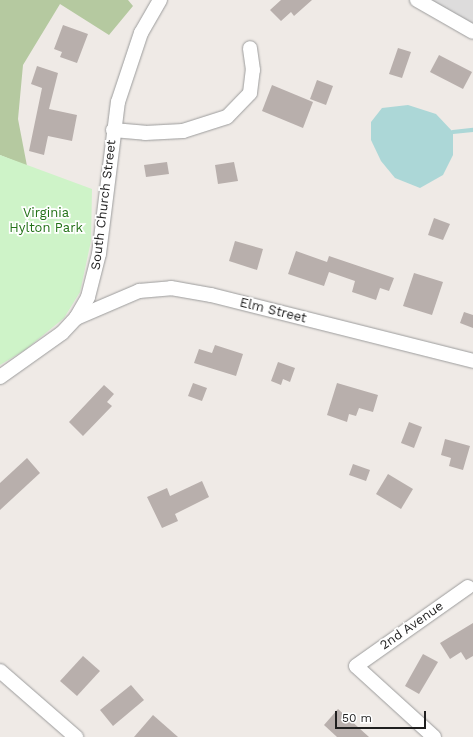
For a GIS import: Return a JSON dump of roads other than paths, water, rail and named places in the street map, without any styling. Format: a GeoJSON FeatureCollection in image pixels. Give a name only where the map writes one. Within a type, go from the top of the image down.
{"type":"FeatureCollection","features":[{"type":"Feature","properties":{"kind":"street","name":"South Church Street"},"geometry":{"type":"LineString","coordinates":[[0,377],[51,342],[76,318],[96,273],[113,130],[129,62],[160,0]]}},
{"type":"Feature","properties":{"kind":"street"},"geometry":{"type":"LineString","coordinates":[[417,0],[473,32]]}},
{"type":"Feature","properties":{"kind":"street"},"geometry":{"type":"LineString","coordinates":[[113,130],[145,133],[183,131],[227,117],[250,93],[253,70],[250,48]]}},
{"type":"Feature","properties":{"kind":"street","name":"Elm Street"},"geometry":{"type":"LineString","coordinates":[[76,318],[139,291],[171,288],[211,295],[473,361]]}},
{"type":"Feature","properties":{"kind":"street","name":"2nd Avenue"},"geometry":{"type":"LineString","coordinates":[[434,737],[356,666],[468,587]]}},
{"type":"Feature","properties":{"kind":"street"},"geometry":{"type":"LineString","coordinates":[[0,671],[76,737]]}},
{"type":"Feature","properties":{"kind":"water"},"geometry":{"type":"Polygon","coordinates":[[[408,105],[436,114],[453,132],[453,155],[443,175],[420,188],[395,178],[381,161],[371,140],[371,122],[382,108],[408,105]]]}},
{"type":"Feature","properties":{"kind":"waterway"},"geometry":{"type":"LineString","coordinates":[[453,132],[473,130]]}},
{"type":"Feature","properties":{"kind":"park label","name":"Virginia Hylton Park"},"geometry":{"type":"Point","coordinates":[46,222]}}]}
